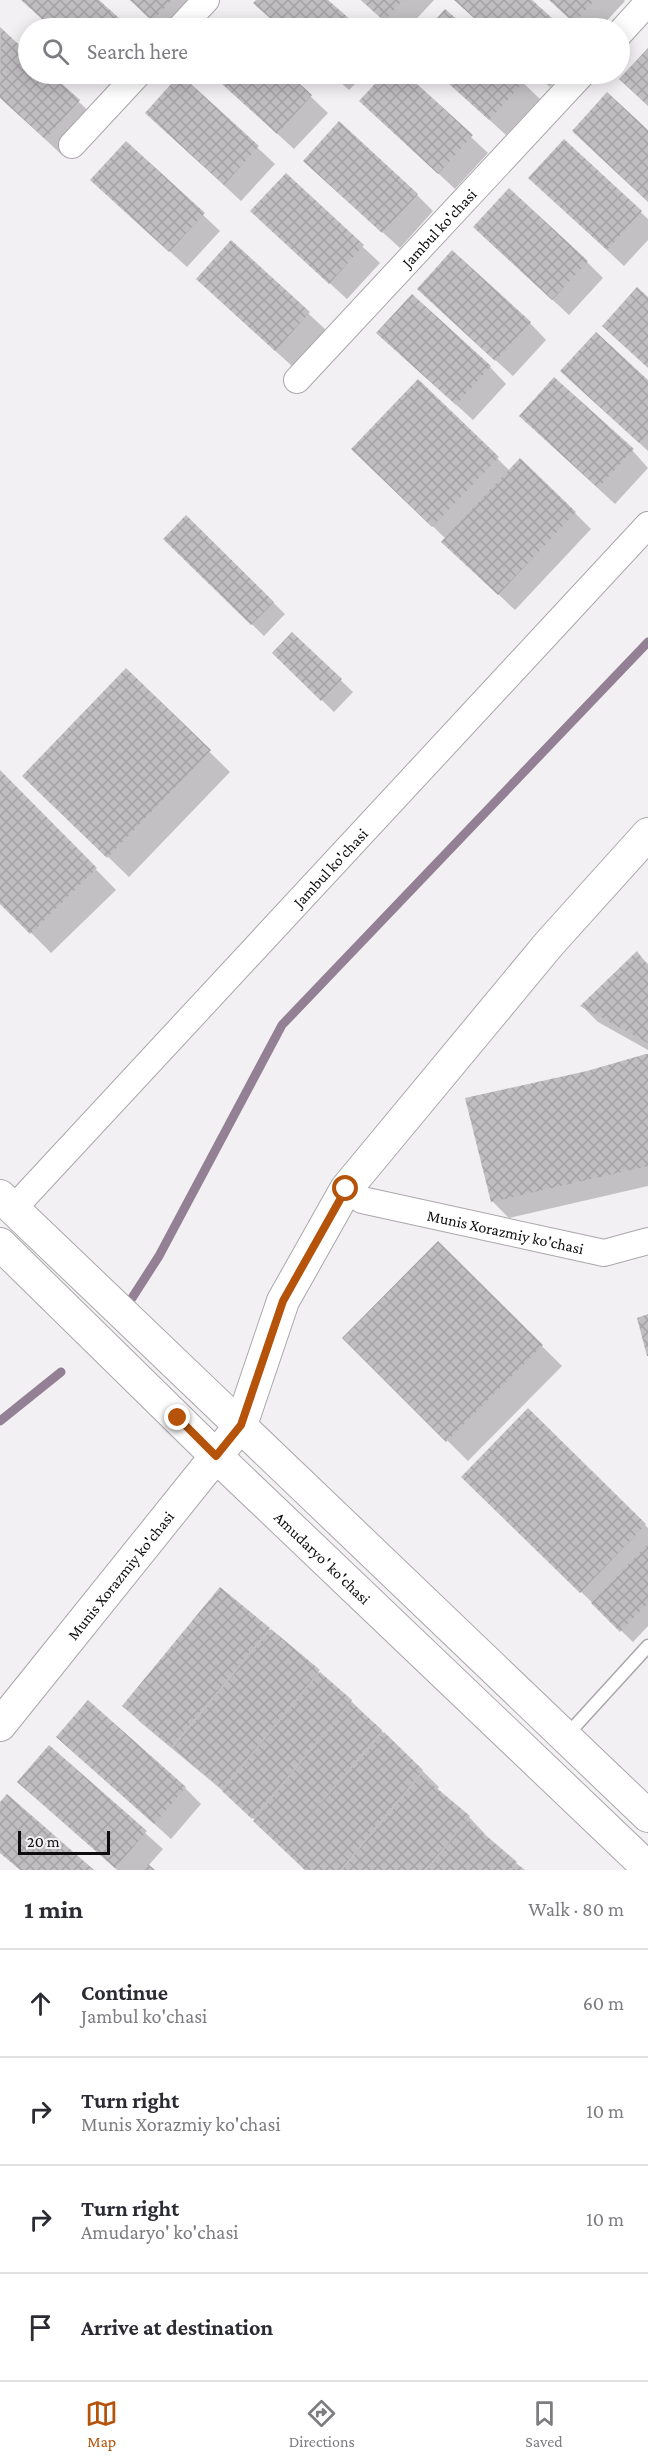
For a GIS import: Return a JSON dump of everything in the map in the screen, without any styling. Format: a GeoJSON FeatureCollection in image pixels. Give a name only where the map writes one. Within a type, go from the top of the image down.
{"type":"FeatureCollection","features":[{"type":"Feature","properties":{"kind":"street"},"geometry":{"type":"LineString","coordinates":[[189,18],[206,0]]}},
{"type":"Feature","properties":{"kind":"street"},"geometry":{"type":"LineString","coordinates":[[630,22],[648,2]]}},
{"type":"Feature","properties":{"kind":"street"},"geometry":{"type":"LineString","coordinates":[[72,145],[129,84]]}},
{"type":"Feature","properties":{"kind":"street","name":"Jambul ko'chasi"},"geometry":{"type":"LineString","coordinates":[[297,380],[573,84]]}},
{"type":"Feature","properties":{"kind":"street","name":"Jambul ko'chasi"},"geometry":{"type":"LineString","coordinates":[[7,1203],[648,525]]}},
{"type":"Feature","properties":{"kind":"street"},"geometry":{"type":"LineString","coordinates":[[241,1425],[283,1301],[346,1189],[549,944],[648,834]]}},
{"type":"Feature","properties":{"kind":"street","name":"Munis Xorazmiy ko'chasi"},"geometry":{"type":"LineString","coordinates":[[362,1200],[604,1253],[648,1241]]}},
{"type":"Feature","properties":{"kind":"street"},"geometry":{"type":"LineString","coordinates":[[7,1203],[648,1816]]}},
{"type":"Feature","properties":{"kind":"street","name":"Amudaryo' ko'chasi"},"geometry":{"type":"LineString","coordinates":[[0,1244],[216,1456],[648,1868]]}},
{"type":"Feature","properties":{"kind":"street","name":"Munis Xorazmiy ko'chasi"},"geometry":{"type":"LineString","coordinates":[[0,1725],[241,1425]]}},
{"type":"Feature","properties":{"kind":"lane"},"geometry":{"type":"LineString","coordinates":[[565,1736],[648,1647]]}},
{"type":"Feature","properties":{"kind":"building"},"geometry":{"type":"Polygon","coordinates":[[[21,0],[99,0],[119,18],[41,18],[21,0]]]}},
{"type":"Feature","properties":{"kind":"building"},"geometry":{"type":"Polygon","coordinates":[[[130,0],[172,0],[155,18],[149,18],[130,0]]]}},
{"type":"Feature","properties":{"kind":"building"},"geometry":{"type":"Polygon","coordinates":[[[256,0],[328,0],[349,18],[270,18],[253,3],[256,0]]]}},
{"type":"Feature","properties":{"kind":"building"},"geometry":{"type":"Polygon","coordinates":[[[361,0],[403,0],[387,18],[381,18],[361,0]]]}},
{"type":"Feature","properties":{"kind":"building"},"geometry":{"type":"Polygon","coordinates":[[[454,0],[532,0],[552,18],[474,18],[454,0]]]}},
{"type":"Feature","properties":{"kind":"building"},"geometry":{"type":"Polygon","coordinates":[[[549,0],[595,0],[579,18],[569,18],[549,0]]]}},
{"type":"Feature","properties":{"kind":"building"},"geometry":{"type":"Polygon","coordinates":[[[445,9],[455,18],[437,18],[445,9]]]}},
{"type":"Feature","properties":{"kind":"building"},"geometry":{"type":"Polygon","coordinates":[[[1,28],[18,44],[18,84],[62,84],[80,100],[45,139],[0,98],[1,28]]]}},
{"type":"Feature","properties":{"kind":"building"},"geometry":{"type":"Polygon","coordinates":[[[648,48],[648,106],[624,84],[630,84],[630,67],[648,48]]]}},
{"type":"Feature","properties":{"kind":"building"},"geometry":{"type":"Polygon","coordinates":[[[171,84],[191,84],[259,146],[224,185],[145,113],[171,84]]]}},
{"type":"Feature","properties":{"kind":"building"},"geometry":{"type":"Polygon","coordinates":[[[222,84],[300,84],[312,95],[277,134],[222,84]]]}},
{"type":"Feature","properties":{"kind":"building"},"geometry":{"type":"Polygon","coordinates":[[[375,84],[417,84],[473,135],[438,174],[359,101],[375,84]]]}},
{"type":"Feature","properties":{"kind":"building"},"geometry":{"type":"Polygon","coordinates":[[[449,84],[522,84],[489,120],[449,84]]]}},
{"type":"Feature","properties":{"kind":"building"},"geometry":{"type":"Polygon","coordinates":[[[607,92],[648,130],[648,202],[572,131],[607,92]]]}},
{"type":"Feature","properties":{"kind":"building"},"geometry":{"type":"Polygon","coordinates":[[[339,121],[418,194],[382,233],[303,161],[339,121]]]}},
{"type":"Feature","properties":{"kind":"building"},"geometry":{"type":"Polygon","coordinates":[[[564,139],[642,211],[607,250],[528,178],[564,139]]]}},
{"type":"Feature","properties":{"kind":"building"},"geometry":{"type":"Polygon","coordinates":[[[126,141],[205,213],[169,252],[90,180],[126,141]]]}},
{"type":"Feature","properties":{"kind":"building"},"geometry":{"type":"Polygon","coordinates":[[[286,173],[364,245],[329,284],[250,211],[286,173]]]}},
{"type":"Feature","properties":{"kind":"building"},"geometry":{"type":"Polygon","coordinates":[[[509,188],[588,261],[552,300],[473,227],[509,188]]]}},
{"type":"Feature","properties":{"kind":"building"},"geometry":{"type":"Polygon","coordinates":[[[231,240],[310,312],[275,351],[196,279],[231,240]]]}},
{"type":"Feature","properties":{"kind":"building"},"geometry":{"type":"Polygon","coordinates":[[[452,250],[531,322],[495,361],[417,289],[452,250]]]}},
{"type":"Feature","properties":{"kind":"building"},"geometry":{"type":"Polygon","coordinates":[[[637,287],[648,297],[648,368],[602,326],[637,287]]]}},
{"type":"Feature","properties":{"kind":"building"},"geometry":{"type":"Polygon","coordinates":[[[412,294],[491,366],[456,405],[376,333],[412,294]]]}},
{"type":"Feature","properties":{"kind":"building"},"geometry":{"type":"Polygon","coordinates":[[[596,332],[648,380],[648,434],[639,443],[560,371],[596,332]]]}},
{"type":"Feature","properties":{"kind":"building"},"geometry":{"type":"Polygon","coordinates":[[[554,377],[634,449],[598,488],[519,416],[554,377]]]}},
{"type":"Feature","properties":{"kind":"building"},"geometry":{"type":"Polygon","coordinates":[[[418,379],[499,457],[432,527],[351,449],[418,379]]]}},
{"type":"Feature","properties":{"kind":"building"},"geometry":{"type":"Polygon","coordinates":[[[520,458],[576,512],[498,595],[441,542],[520,458]]]}},
{"type":"Feature","properties":{"kind":"building"},"geometry":{"type":"Polygon","coordinates":[[[186,515],[274,602],[251,625],[163,539],[186,515]]]}},
{"type":"Feature","properties":{"kind":"building"},"geometry":{"type":"Polygon","coordinates":[[[292,632],[342,679],[321,701],[272,653],[292,632]]]}},
{"type":"Feature","properties":{"kind":"building"},"geometry":{"type":"Polygon","coordinates":[[[126,668],[211,750],[107,858],[22,776],[126,668]]]}},
{"type":"Feature","properties":{"kind":"building"},"geometry":{"type":"Polygon","coordinates":[[[0,770],[97,868],[30,934],[0,904],[0,770]]]}},
{"type":"Feature","properties":{"kind":"building"},"geometry":{"type":"Polygon","coordinates":[[[637,951],[648,966],[648,1043],[580,1006],[637,951]]]}},
{"type":"Feature","properties":{"kind":"building"},"geometry":{"type":"Polygon","coordinates":[[[648,1054],[648,1166],[491,1202],[465,1098],[587,1071],[648,1054]]]}},
{"type":"Feature","properties":{"kind":"building"},"geometry":{"type":"Polygon","coordinates":[[[438,1241],[543,1345],[446,1442],[342,1338],[438,1241]]]}},
{"type":"Feature","properties":{"kind":"building"},"geometry":{"type":"Polygon","coordinates":[[[648,1314],[648,1356],[647,1356],[637,1318],[648,1314]]]}},
{"type":"Feature","properties":{"kind":"building"},"geometry":{"type":"Polygon","coordinates":[[[528,1408],[646,1524],[580,1593],[461,1477],[528,1408]]]}},
{"type":"Feature","properties":{"kind":"building"},"geometry":{"type":"Polygon","coordinates":[[[648,1544],[648,1603],[620,1632],[591,1603],[648,1544]]]}},
{"type":"Feature","properties":{"kind":"building"},"geometry":{"type":"Polygon","coordinates":[[[220,1587],[270,1628],[171,1747],[122,1706],[220,1587]]]}},
{"type":"Feature","properties":{"kind":"building"},"geometry":{"type":"Polygon","coordinates":[[[271,1629],[320,1670],[222,1789],[173,1748],[271,1629]]]}},
{"type":"Feature","properties":{"kind":"building"},"geometry":{"type":"Polygon","coordinates":[[[320,1672],[352,1700],[252,1819],[222,1791],[320,1672]]]}},
{"type":"Feature","properties":{"kind":"building"},"geometry":{"type":"Polygon","coordinates":[[[88,1700],[186,1787],[154,1824],[56,1737],[88,1700]]]}},
{"type":"Feature","properties":{"kind":"building"},"geometry":{"type":"Polygon","coordinates":[[[351,1702],[382,1730],[306,1820],[384,1732],[423,1770],[340,1870],[305,1870],[253,1821],[351,1702]]]}},
{"type":"Feature","properties":{"kind":"building"},"geometry":{"type":"Polygon","coordinates":[[[49,1745],[147,1831],[115,1868],[17,1782],[49,1745]]]}},
{"type":"Feature","properties":{"kind":"building"},"geometry":{"type":"Polygon","coordinates":[[[421,1775],[470,1816],[425,1870],[342,1870],[421,1775]]]}},
{"type":"Feature","properties":{"kind":"building"},"geometry":{"type":"Polygon","coordinates":[[[7,1794],[94,1870],[20,1870],[0,1853],[0,1802],[7,1794]]]}},
{"type":"Feature","properties":{"kind":"building"},"geometry":{"type":"Polygon","coordinates":[[[468,1820],[517,1862],[510,1870],[427,1870],[468,1820]]]}},
{"type":"Feature","properties":{"kind":"building"},"geometry":{"type":"Polygon","coordinates":[[[148,1864],[155,1870],[143,1870],[148,1864]]]}},
{"type":"Feature","properties":{"kind":"building"},"geometry":{"type":"Polygon","coordinates":[[[517,1864],[525,1870],[512,1870],[517,1864]]]}},
{"type":"Feature","properties":{"kind":"waterway"},"geometry":{"type":"LineString","coordinates":[[132,1298],[159,1256],[282,1025],[648,642]]}},
{"type":"Feature","properties":{"kind":"waterway"},"geometry":{"type":"LineString","coordinates":[[0,1421],[61,1372]]}},
{"type":"Feature","properties":{"kind":"route"},"geometry":{"type":"LineString","coordinates":[[178,1418],[216,1456],[241,1425],[283,1301],[346,1189]]}}]}
